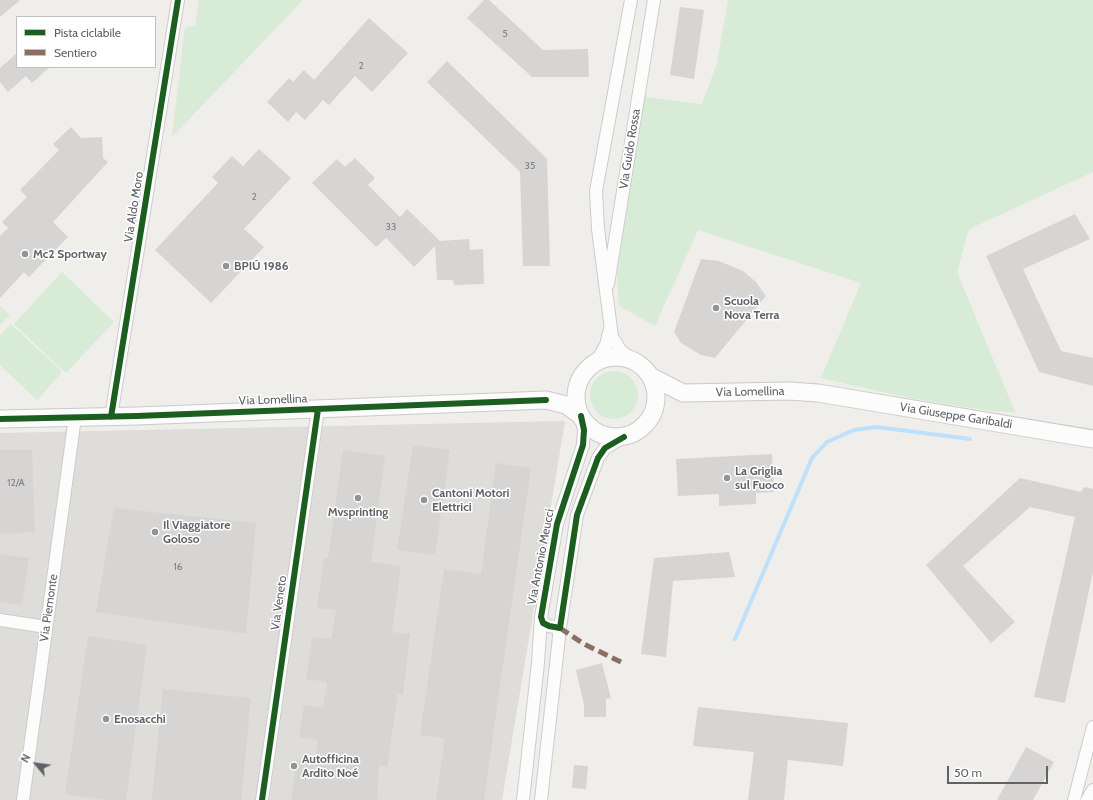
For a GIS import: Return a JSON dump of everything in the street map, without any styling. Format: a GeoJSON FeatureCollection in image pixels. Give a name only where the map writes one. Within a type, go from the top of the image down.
{"type":"FeatureCollection","features":[{"type":"Feature","properties":{"kind":"main road"},"geometry":{"type":"LineString","coordinates":[[611,357],[620,357],[633,360],[644,368],[650,376],[655,398],[651,414],[644,425],[637,432],[615,437],[602,434],[590,427],[581,416],[576,406],[576,395],[581,378],[597,361],[611,357]]}},
{"type":"Feature","properties":{"kind":"main road","name":"Via Lomellina"},"geometry":{"type":"LineString","coordinates":[[650,376],[682,393],[789,391],[818,393]]}},
{"type":"Feature","properties":{"kind":"main road","name":"Via Lomellina"},"geometry":{"type":"LineString","coordinates":[[0,419],[111,417],[546,400],[558,396],[581,378]]}},
{"type":"Feature","properties":{"kind":"main road"},"geometry":{"type":"LineString","coordinates":[[651,414],[682,393]]}},
{"type":"Feature","properties":{"kind":"main road","name":"Via Giuseppe Garibaldi"},"geometry":{"type":"LineString","coordinates":[[818,393],[1093,439]]}},
{"type":"Feature","properties":{"kind":"main road","name":"Via Lomellina"},"geometry":{"type":"LineString","coordinates":[[546,400],[566,405],[581,416]]}},
{"type":"Feature","properties":{"kind":"street","name":"Via Aldo Moro"},"geometry":{"type":"LineString","coordinates":[[111,417],[178,0]]}},
{"type":"Feature","properties":{"kind":"street","name":"Via Guido Rossa"},"geometry":{"type":"LineString","coordinates":[[631,0],[596,191],[598,229],[612,337],[617,346],[633,360]]}},
{"type":"Feature","properties":{"kind":"street","name":"Via Guido Rossa"},"geometry":{"type":"LineString","coordinates":[[606,299],[654,0]]}},
{"type":"Feature","properties":{"kind":"street","name":"Via Guido Rossa"},"geometry":{"type":"LineString","coordinates":[[597,361],[606,345],[610,326]]}},
{"type":"Feature","properties":{"kind":"street","name":"Via Veneto"},"geometry":{"type":"LineString","coordinates":[[262,800],[318,409]]}},
{"type":"Feature","properties":{"kind":"street","name":"Via Antonio Meucci"},"geometry":{"type":"LineString","coordinates":[[523,800],[538,663],[540,617],[558,518],[583,445],[584,430],[581,416]]}},
{"type":"Feature","properties":{"kind":"street","name":"Via Piemonte"},"geometry":{"type":"LineString","coordinates":[[23,800],[75,417]]}},
{"type":"Feature","properties":{"kind":"street"},"geometry":{"type":"LineString","coordinates":[[541,800],[560,628],[577,515],[598,458],[605,448],[624,436]]}},
{"type":"Feature","properties":{"kind":"street","name":"Via Antonio Meucci"},"geometry":{"type":"LineString","coordinates":[[540,617],[544,623],[549,626],[560,628]]}},
{"type":"Feature","properties":{"kind":"street"},"geometry":{"type":"LineString","coordinates":[[0,620],[46,627]]}},
{"type":"Feature","properties":{"kind":"street"},"geometry":{"type":"LineString","coordinates":[[1074,800],[1093,727]]}},
{"type":"Feature","properties":{"kind":"street"},"geometry":{"type":"LineString","coordinates":[[1087,800],[1093,790]]}},
{"type":"Feature","properties":{"kind":"shaded area"},"geometry":{"type":"Polygon","coordinates":[[[565,421],[502,800],[0,800],[0,433],[565,421]]]}},
{"type":"Feature","properties":{"kind":"green space"},"geometry":{"type":"Polygon","coordinates":[[[199,0],[303,0],[172,137],[185,27],[195,26],[199,0]]]}},
{"type":"Feature","properties":{"kind":"green space"},"geometry":{"type":"Polygon","coordinates":[[[728,0],[1093,0],[1093,172],[969,229],[957,272],[1015,412],[990,411],[909,398],[821,378],[861,283],[698,230],[655,326],[619,306],[617,273],[644,97],[702,104],[717,63],[728,0]]]}},
{"type":"Feature","properties":{"kind":"green space"},"geometry":{"type":"Polygon","coordinates":[[[62,272],[114,322],[66,373],[14,324],[62,272]]]}},
{"type":"Feature","properties":{"kind":"green space"},"geometry":{"type":"Polygon","coordinates":[[[0,306],[10,315],[0,325],[0,306]]]}},
{"type":"Feature","properties":{"kind":"green space"},"geometry":{"type":"Polygon","coordinates":[[[11,324],[62,372],[37,400],[0,365],[0,335],[11,324]]]}},
{"type":"Feature","properties":{"kind":"green space"},"geometry":{"type":"Polygon","coordinates":[[[614,371],[623,373],[631,378],[636,386],[638,395],[636,404],[631,412],[623,417],[614,419],[605,417],[597,412],[592,404],[590,395],[592,386],[597,378],[605,373],[614,371]]]}},
{"type":"Feature","properties":{"kind":"building"},"geometry":{"type":"Polygon","coordinates":[[[0,0],[20,0],[0,17],[0,0]]]}},
{"type":"Feature","properties":{"kind":"building"},"geometry":{"type":"Polygon","coordinates":[[[484,0],[489,0],[543,50],[588,49],[589,77],[532,77],[467,18],[484,0]]]}},
{"type":"Feature","properties":{"kind":"building"},"geometry":{"type":"Polygon","coordinates":[[[680,7],[704,10],[694,79],[670,75],[680,7]]]}},
{"type":"Feature","properties":{"kind":"building"},"geometry":{"type":"Polygon","coordinates":[[[369,18],[408,53],[372,92],[355,76],[329,105],[323,100],[305,120],[296,112],[288,122],[267,102],[289,78],[293,82],[304,70],[314,80],[369,18]]]}},
{"type":"Feature","properties":{"kind":"building"},"geometry":{"type":"Polygon","coordinates":[[[16,54],[16,68],[49,68],[32,83],[26,76],[8,92],[0,82],[0,68],[16,54]]]}},
{"type":"Feature","properties":{"kind":"building"},"geometry":{"type":"Polygon","coordinates":[[[447,61],[547,159],[550,266],[523,266],[520,172],[427,82],[447,61]]]}},
{"type":"Feature","properties":{"kind":"building"},"geometry":{"type":"Polygon","coordinates":[[[71,127],[81,138],[102,137],[103,158],[108,162],[53,222],[68,237],[29,277],[24,272],[0,298],[0,236],[8,228],[2,222],[27,197],[20,190],[59,150],[53,144],[71,127]]]}},
{"type":"Feature","properties":{"kind":"building"},"geometry":{"type":"Polygon","coordinates":[[[259,149],[291,178],[244,229],[264,247],[211,303],[155,250],[218,183],[212,177],[232,156],[243,166],[259,149]]]}},
{"type":"Feature","properties":{"kind":"building"},"geometry":{"type":"Polygon","coordinates":[[[355,158],[375,178],[368,185],[400,217],[407,209],[440,241],[469,239],[470,250],[483,249],[484,284],[454,285],[453,280],[437,280],[435,246],[414,267],[386,238],[376,247],[312,183],[337,159],[345,167],[355,158]]]}},
{"type":"Feature","properties":{"kind":"building"},"geometry":{"type":"Polygon","coordinates":[[[1075,214],[1090,239],[1023,269],[1061,351],[1093,358],[1093,386],[1039,372],[986,256],[1075,214]]]}},
{"type":"Feature","properties":{"kind":"building","name":"Scuola Nova Terra"},"geometry":{"type":"Polygon","coordinates":[[[701,259],[719,261],[743,271],[756,282],[766,296],[715,358],[701,355],[681,343],[674,332],[701,259]]]}},
{"type":"Feature","properties":{"kind":"building","name":"Cantoni Motori Elettrici"},"geometry":{"type":"Polygon","coordinates":[[[413,445],[450,450],[435,555],[397,550],[413,445]]]}},
{"type":"Feature","properties":{"kind":"building"},"geometry":{"type":"Polygon","coordinates":[[[0,450],[32,450],[35,532],[0,534],[0,450]]]}},
{"type":"Feature","properties":{"kind":"building"},"geometry":{"type":"Polygon","coordinates":[[[343,450],[385,456],[371,562],[401,566],[392,632],[410,634],[403,695],[398,694],[387,767],[379,765],[377,800],[291,800],[297,760],[315,763],[318,740],[299,737],[304,705],[323,708],[327,686],[326,682],[306,679],[312,637],[331,639],[336,610],[317,608],[324,558],[328,558],[343,450]]]}},
{"type":"Feature","properties":{"kind":"building"},"geometry":{"type":"Polygon","coordinates":[[[772,454],[774,492],[756,493],[756,504],[719,506],[719,494],[678,496],[676,459],[772,454]]]}},
{"type":"Feature","properties":{"kind":"building"},"geometry":{"type":"Polygon","coordinates":[[[496,463],[531,468],[484,800],[436,800],[445,738],[420,735],[444,569],[481,574],[496,463]]]}},
{"type":"Feature","properties":{"kind":"building"},"geometry":{"type":"Polygon","coordinates":[[[1020,478],[1081,492],[1084,487],[1093,489],[1093,572],[1065,703],[1034,697],[1075,517],[1030,507],[963,566],[1015,622],[991,643],[926,565],[1020,478]]]}},
{"type":"Feature","properties":{"kind":"building"},"geometry":{"type":"Polygon","coordinates":[[[114,508],[256,523],[246,634],[96,612],[114,508]]]}},
{"type":"Feature","properties":{"kind":"building"},"geometry":{"type":"Polygon","coordinates":[[[729,552],[735,577],[673,581],[666,657],[641,654],[654,558],[729,552]]]}},
{"type":"Feature","properties":{"kind":"building"},"geometry":{"type":"Polygon","coordinates":[[[0,554],[29,558],[22,605],[0,602],[0,554]]]}},
{"type":"Feature","properties":{"kind":"building","name":"Enosacchi"},"geometry":{"type":"Polygon","coordinates":[[[88,636],[147,645],[126,800],[108,800],[65,794],[88,636]]]}},
{"type":"Feature","properties":{"kind":"building"},"geometry":{"type":"Polygon","coordinates":[[[602,663],[611,698],[606,699],[606,717],[584,717],[584,705],[576,670],[602,663]]]}},
{"type":"Feature","properties":{"kind":"building"},"geometry":{"type":"Polygon","coordinates":[[[163,689],[251,698],[241,800],[152,800],[163,689]]]}},
{"type":"Feature","properties":{"kind":"building"},"geometry":{"type":"Polygon","coordinates":[[[698,707],[848,723],[843,766],[788,760],[784,800],[748,800],[754,752],[693,746],[698,707]]]}},
{"type":"Feature","properties":{"kind":"building"},"geometry":{"type":"Polygon","coordinates":[[[1026,747],[1054,762],[1033,800],[997,800],[1026,747]]]}},
{"type":"Feature","properties":{"kind":"building"},"geometry":{"type":"Polygon","coordinates":[[[574,765],[588,766],[586,789],[572,788],[574,765]]]}},
{"type":"Feature","properties":{"kind":"waterway"},"geometry":{"type":"LineString","coordinates":[[735,639],[812,458],[827,442],[854,430],[877,427],[970,439]]}},
{"type":"Feature","properties":{"kind":"marked path"},"geometry":{"type":"LineString","coordinates":[[560,628],[584,644],[625,664]]}},
{"type":"Feature","properties":{"kind":"cycle path"},"geometry":{"type":"LineString","coordinates":[[111,417],[178,0]]}},
{"type":"Feature","properties":{"kind":"cycle path"},"geometry":{"type":"LineString","coordinates":[[0,419],[137,416],[546,400]]}},
{"type":"Feature","properties":{"kind":"cycle path"},"geometry":{"type":"LineString","coordinates":[[262,800],[318,409]]}},
{"type":"Feature","properties":{"kind":"cycle path"},"geometry":{"type":"LineString","coordinates":[[581,416],[584,430],[583,445],[557,524],[541,617],[543,623],[549,626],[560,628],[577,515],[598,458],[605,448],[624,437]]}},
{"type":"Feature","properties":{"kind":"place","name":"Mc2 Sportway"},"geometry":{"type":"Point","coordinates":[25,254]}},
{"type":"Feature","properties":{"kind":"place","name":"BPIÚ 1986"},"geometry":{"type":"Point","coordinates":[226,266]}},
{"type":"Feature","properties":{"kind":"place","name":"Scuola Nova Terra"},"geometry":{"type":"Point","coordinates":[716,308]}},
{"type":"Feature","properties":{"kind":"place","name":"La Griglia sul Fuoco"},"geometry":{"type":"Point","coordinates":[727,478]}},
{"type":"Feature","properties":{"kind":"place","name":"Mvsprinting"},"geometry":{"type":"Point","coordinates":[358,498]}},
{"type":"Feature","properties":{"kind":"place","name":"Cantoni Motori Elettrici"},"geometry":{"type":"Point","coordinates":[424,500]}},
{"type":"Feature","properties":{"kind":"place","name":"Il Viaggiatore Goloso"},"geometry":{"type":"Point","coordinates":[155,532]}},
{"type":"Feature","properties":{"kind":"place","name":"Enosacchi"},"geometry":{"type":"Point","coordinates":[106,719]}},
{"type":"Feature","properties":{"kind":"place","name":"Autofficina Ardito Noé"},"geometry":{"type":"Point","coordinates":[294,766]}}]}
